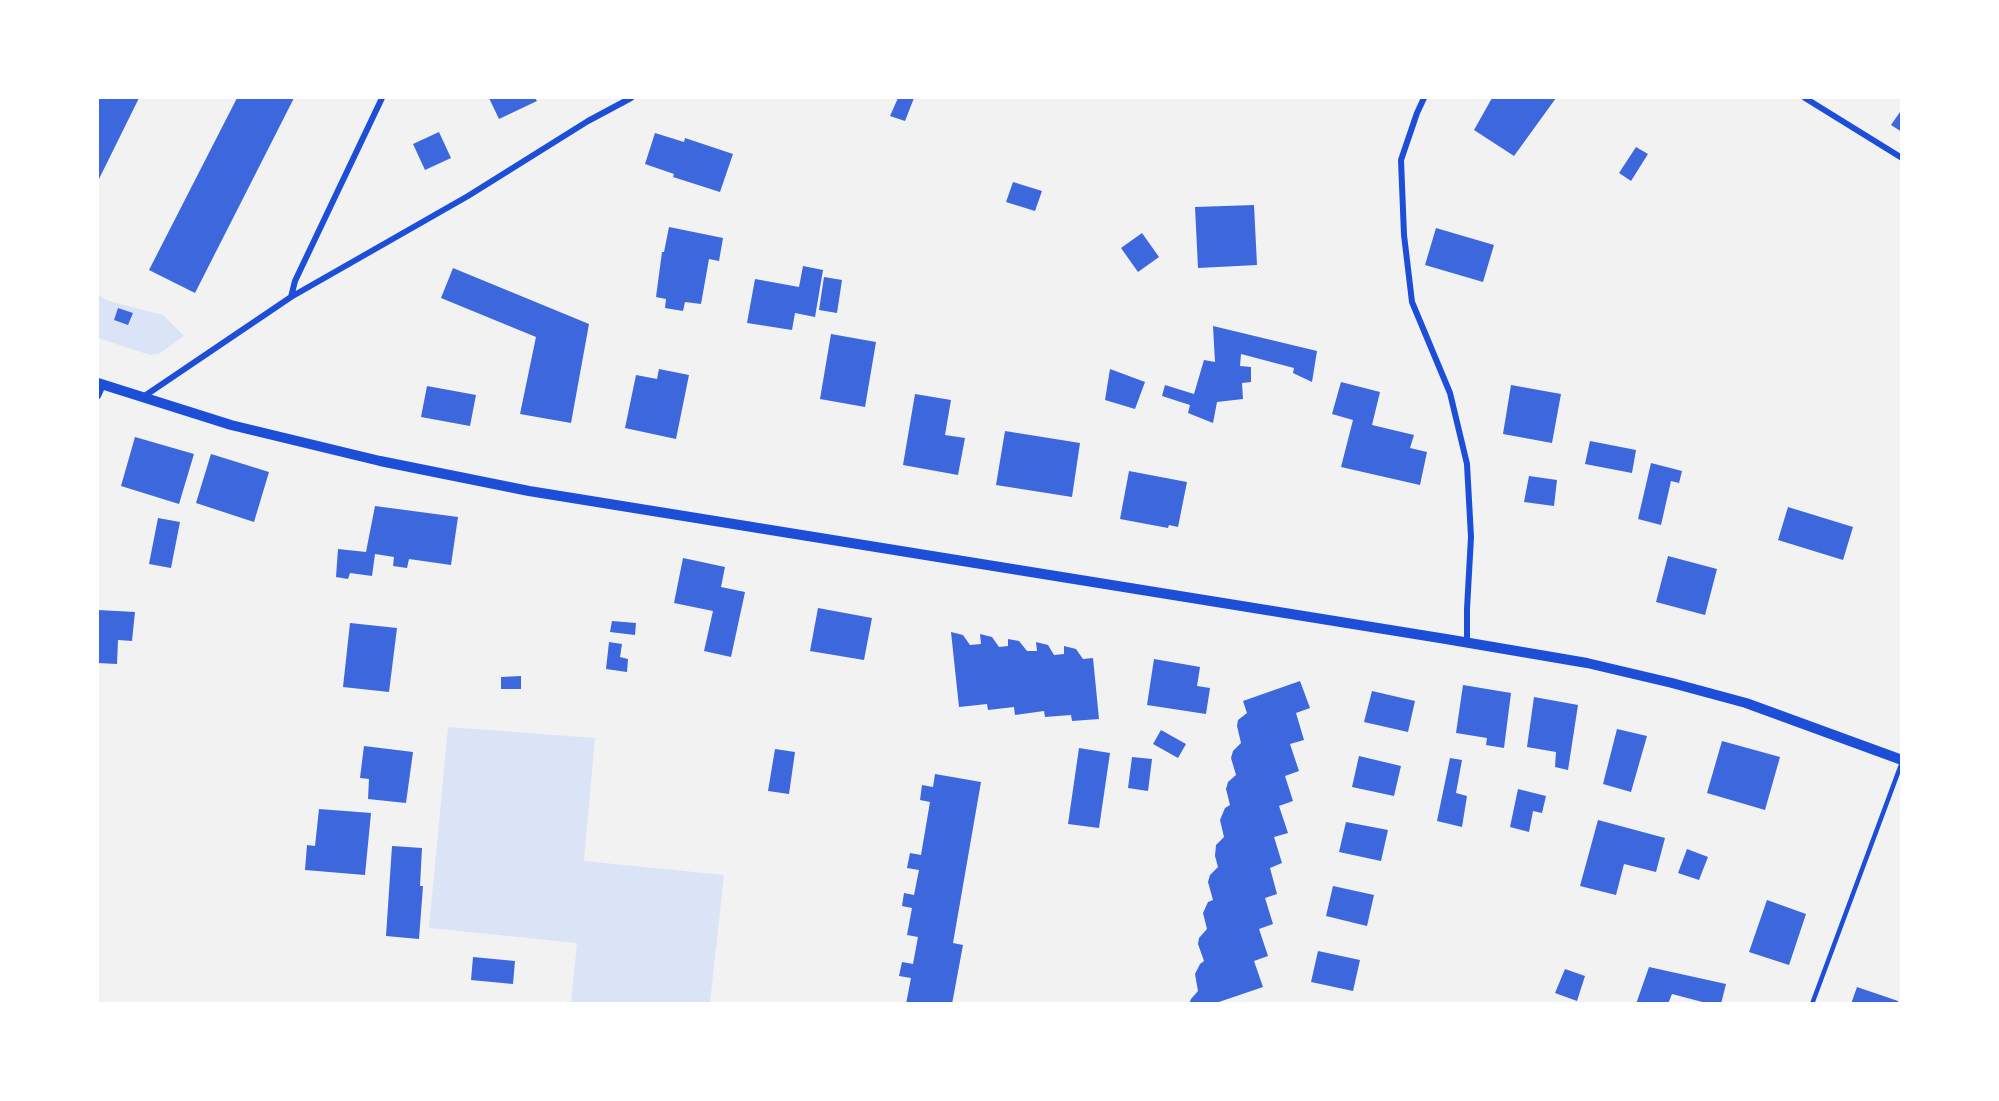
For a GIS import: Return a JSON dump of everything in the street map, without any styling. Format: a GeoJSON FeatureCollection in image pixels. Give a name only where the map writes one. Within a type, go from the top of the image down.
{"type":"FeatureCollection","features":[{"type":"Feature","properties":{"kind":"street"},"geometry":{"type":"LineString","coordinates":[[291,297],[295,281],[382,98]]}},
{"type":"Feature","properties":{"kind":"street"},"geometry":{"type":"LineString","coordinates":[[142,397],[291,297],[468,196],[588,121],[631,98]]}},
{"type":"Feature","properties":{"kind":"street"},"geometry":{"type":"LineString","coordinates":[[1424,98],[1401,160],[1404,235],[1412,303],[1450,393],[1467,464],[1471,537],[1467,642]]}},
{"type":"Feature","properties":{"kind":"street"},"geometry":{"type":"LineString","coordinates":[[1805,98],[1902,158]]}},
{"type":"Feature","properties":{"kind":"street"},"geometry":{"type":"LineString","coordinates":[[98,396],[100,384],[231,425],[380,461],[529,491],[1587,663],[1746,703],[1902,761]]}},
{"type":"Feature","properties":{"kind":"lane"},"geometry":{"type":"LineString","coordinates":[[1812,1004],[1902,761]]}},
{"type":"Feature","properties":{"kind":"shaded area"},"geometry":{"type":"Polygon","coordinates":[[[98,295],[109,301],[163,315],[184,336],[159,354],[150,355],[98,338],[98,295]]]}},
{"type":"Feature","properties":{"kind":"shaded area"},"geometry":{"type":"Polygon","coordinates":[[[448,727],[595,738],[584,861],[724,875],[710,1003],[571,1003],[577,943],[429,928],[448,727]]]}},
{"type":"Feature","properties":{"kind":"building"},"geometry":{"type":"Polygon","coordinates":[[[98,98],[139,98],[98,181],[98,98]]]}},
{"type":"Feature","properties":{"kind":"building"},"geometry":{"type":"Polygon","coordinates":[[[237,98],[294,98],[195,293],[149,270],[237,98]]]}},
{"type":"Feature","properties":{"kind":"building"},"geometry":{"type":"Polygon","coordinates":[[[489,98],[535,98],[537,101],[499,119],[489,98]]]}},
{"type":"Feature","properties":{"kind":"building"},"geometry":{"type":"Polygon","coordinates":[[[898,98],[914,98],[905,121],[890,116],[898,98]]]}},
{"type":"Feature","properties":{"kind":"building"},"geometry":{"type":"Polygon","coordinates":[[[1492,98],[1556,98],[1514,156],[1474,130],[1492,98]]]}},
{"type":"Feature","properties":{"kind":"building"},"geometry":{"type":"Polygon","coordinates":[[[1902,109],[1902,132],[1891,125],[1902,109]]]}},
{"type":"Feature","properties":{"kind":"building"},"geometry":{"type":"Polygon","coordinates":[[[439,132],[451,158],[425,170],[413,144],[439,132]]]}},
{"type":"Feature","properties":{"kind":"building"},"geometry":{"type":"Polygon","coordinates":[[[655,133],[684,142],[685,138],[733,154],[720,192],[673,177],[674,174],[645,164],[655,133]]]}},
{"type":"Feature","properties":{"kind":"building"},"geometry":{"type":"Polygon","coordinates":[[[1636,147],[1648,154],[1631,181],[1619,173],[1636,147]]]}},
{"type":"Feature","properties":{"kind":"building"},"geometry":{"type":"Polygon","coordinates":[[[1013,182],[1042,191],[1035,211],[1006,202],[1013,182]]]}},
{"type":"Feature","properties":{"kind":"building"},"geometry":{"type":"Polygon","coordinates":[[[1254,205],[1257,265],[1198,268],[1195,207],[1254,205]]]}},
{"type":"Feature","properties":{"kind":"building"},"geometry":{"type":"Polygon","coordinates":[[[669,227],[723,238],[719,261],[709,259],[701,304],[685,302],[683,311],[665,308],[666,299],[656,297],[662,252],[664,252],[669,227]]]}},
{"type":"Feature","properties":{"kind":"building"},"geometry":{"type":"Polygon","coordinates":[[[1436,228],[1494,245],[1483,282],[1425,265],[1436,228]]]}},
{"type":"Feature","properties":{"kind":"building"},"geometry":{"type":"Polygon","coordinates":[[[1142,233],[1159,257],[1138,272],[1121,248],[1142,233]]]}},
{"type":"Feature","properties":{"kind":"building"},"geometry":{"type":"Polygon","coordinates":[[[803,266],[823,270],[815,317],[795,313],[792,330],[747,323],[755,279],[799,287],[803,266]]]}},
{"type":"Feature","properties":{"kind":"building"},"geometry":{"type":"Polygon","coordinates":[[[453,268],[589,324],[571,423],[520,414],[536,337],[441,298],[453,268]]]}},
{"type":"Feature","properties":{"kind":"building"},"geometry":{"type":"Polygon","coordinates":[[[824,277],[842,280],[837,313],[819,310],[824,277]]]}},
{"type":"Feature","properties":{"kind":"building"},"geometry":{"type":"Polygon","coordinates":[[[118,308],[133,313],[128,325],[114,320],[118,308]]]}},
{"type":"Feature","properties":{"kind":"building"},"geometry":{"type":"Polygon","coordinates":[[[1213,326],[1317,351],[1312,382],[1293,373],[1294,368],[1241,354],[1240,366],[1251,367],[1251,382],[1242,383],[1243,399],[1217,402],[1213,423],[1188,413],[1190,405],[1162,396],[1165,385],[1194,394],[1204,360],[1215,362],[1213,326]]]}},
{"type":"Feature","properties":{"kind":"building"},"geometry":{"type":"Polygon","coordinates":[[[831,334],[876,342],[865,407],[820,399],[831,334]]]}},
{"type":"Feature","properties":{"kind":"building"},"geometry":{"type":"Polygon","coordinates":[[[659,369],[689,375],[676,439],[625,428],[636,375],[657,379],[659,369]]]}},
{"type":"Feature","properties":{"kind":"building"},"geometry":{"type":"Polygon","coordinates":[[[1110,369],[1145,382],[1135,409],[1105,400],[1110,369]]]}},
{"type":"Feature","properties":{"kind":"building"},"geometry":{"type":"Polygon","coordinates":[[[1341,382],[1380,392],[1372,425],[1414,435],[1410,448],[1427,452],[1420,485],[1341,467],[1353,420],[1332,414],[1341,382]]]}},
{"type":"Feature","properties":{"kind":"building"},"geometry":{"type":"Polygon","coordinates":[[[1511,385],[1561,394],[1552,443],[1503,434],[1511,385]]]}},
{"type":"Feature","properties":{"kind":"building"},"geometry":{"type":"Polygon","coordinates":[[[427,386],[476,395],[470,426],[421,417],[427,386]]]}},
{"type":"Feature","properties":{"kind":"building"},"geometry":{"type":"Polygon","coordinates":[[[915,394],[951,400],[945,435],[965,438],[958,475],[903,465],[915,394]]]}},
{"type":"Feature","properties":{"kind":"building"},"geometry":{"type":"Polygon","coordinates":[[[1005,431],[1080,443],[1072,497],[996,485],[1005,431]]]}},
{"type":"Feature","properties":{"kind":"building"},"geometry":{"type":"Polygon","coordinates":[[[135,437],[194,454],[179,504],[121,486],[135,437]]]}},
{"type":"Feature","properties":{"kind":"building"},"geometry":{"type":"Polygon","coordinates":[[[1590,441],[1636,450],[1632,473],[1585,464],[1590,441]]]}},
{"type":"Feature","properties":{"kind":"building"},"geometry":{"type":"Polygon","coordinates":[[[211,454],[269,472],[254,522],[196,503],[211,454]]]}},
{"type":"Feature","properties":{"kind":"building"},"geometry":{"type":"Polygon","coordinates":[[[1651,463],[1682,471],[1679,483],[1671,481],[1661,525],[1638,519],[1651,463]]]}},
{"type":"Feature","properties":{"kind":"building"},"geometry":{"type":"Polygon","coordinates":[[[1129,471],[1187,482],[1178,527],[1169,525],[1168,528],[1120,519],[1129,471]]]}},
{"type":"Feature","properties":{"kind":"building"},"geometry":{"type":"Polygon","coordinates":[[[1529,476],[1557,480],[1554,506],[1524,502],[1529,476]]]}},
{"type":"Feature","properties":{"kind":"building"},"geometry":{"type":"Polygon","coordinates":[[[375,506],[458,517],[451,565],[409,559],[407,568],[393,566],[394,557],[375,554],[372,576],[350,573],[348,579],[336,577],[338,549],[366,552],[375,506]]]}},
{"type":"Feature","properties":{"kind":"building"},"geometry":{"type":"Polygon","coordinates":[[[1788,507],[1853,527],[1843,560],[1778,540],[1788,507]]]}},
{"type":"Feature","properties":{"kind":"building"},"geometry":{"type":"Polygon","coordinates":[[[158,518],[180,522],[171,568],[149,564],[158,518]]]}},
{"type":"Feature","properties":{"kind":"building"},"geometry":{"type":"Polygon","coordinates":[[[1668,556],[1717,569],[1705,615],[1656,602],[1668,556]]]}},
{"type":"Feature","properties":{"kind":"building"},"geometry":{"type":"Polygon","coordinates":[[[683,558],[725,567],[721,587],[745,592],[731,657],[704,651],[713,611],[674,603],[683,558]]]}},
{"type":"Feature","properties":{"kind":"building"},"geometry":{"type":"Polygon","coordinates":[[[818,608],[872,618],[864,660],[810,651],[818,608]]]}},
{"type":"Feature","properties":{"kind":"building"},"geometry":{"type":"Polygon","coordinates":[[[98,610],[135,612],[132,641],[118,640],[117,664],[98,663],[98,610]]]}},
{"type":"Feature","properties":{"kind":"building"},"geometry":{"type":"Polygon","coordinates":[[[612,621],[636,623],[635,635],[610,632],[612,621]]]}},
{"type":"Feature","properties":{"kind":"building"},"geometry":{"type":"Polygon","coordinates":[[[350,623],[397,628],[389,692],[343,687],[350,623]]]}},
{"type":"Feature","properties":{"kind":"building"},"geometry":{"type":"Polygon","coordinates":[[[951,632],[963,635],[970,645],[981,644],[980,634],[992,637],[999,647],[1008,646],[1008,639],[1019,641],[1027,651],[1037,651],[1036,642],[1048,645],[1054,655],[1064,654],[1064,646],[1076,649],[1083,659],[1093,658],[1099,719],[1072,721],[1071,715],[1045,717],[1044,711],[1015,715],[1014,707],[988,710],[987,704],[959,707],[951,632]]]}},
{"type":"Feature","properties":{"kind":"building"},"geometry":{"type":"Polygon","coordinates":[[[609,642],[622,644],[620,657],[628,659],[627,672],[606,669],[609,642]]]}},
{"type":"Feature","properties":{"kind":"building"},"geometry":{"type":"Polygon","coordinates":[[[1154,659],[1200,667],[1197,686],[1210,688],[1206,714],[1147,705],[1154,659]]]}},
{"type":"Feature","properties":{"kind":"building"},"geometry":{"type":"Polygon","coordinates":[[[521,676],[521,689],[501,689],[501,677],[521,676]]]}},
{"type":"Feature","properties":{"kind":"building"},"geometry":{"type":"Polygon","coordinates":[[[1300,681],[1310,708],[1296,713],[1304,740],[1290,744],[1299,771],[1285,776],[1293,801],[1279,806],[1288,833],[1274,837],[1282,863],[1270,868],[1277,894],[1265,898],[1273,924],[1259,929],[1268,956],[1254,961],[1263,987],[1213,1004],[1189,1004],[1198,991],[1195,974],[1204,961],[1198,944],[1199,938],[1207,929],[1203,913],[1208,902],[1213,900],[1208,882],[1210,875],[1218,867],[1215,856],[1216,845],[1224,837],[1220,820],[1225,808],[1230,805],[1226,789],[1228,782],[1236,775],[1231,758],[1233,751],[1241,743],[1237,726],[1238,720],[1247,713],[1243,701],[1300,681]]]}},
{"type":"Feature","properties":{"kind":"building"},"geometry":{"type":"Polygon","coordinates":[[[1463,685],[1511,693],[1504,748],[1486,745],[1487,738],[1456,733],[1463,685]]]}},
{"type":"Feature","properties":{"kind":"building"},"geometry":{"type":"Polygon","coordinates":[[[1372,691],[1415,701],[1408,732],[1364,722],[1372,691]]]}},
{"type":"Feature","properties":{"kind":"building"},"geometry":{"type":"Polygon","coordinates":[[[1534,697],[1578,705],[1568,770],[1555,767],[1556,752],[1527,747],[1534,697]]]}},
{"type":"Feature","properties":{"kind":"building"},"geometry":{"type":"Polygon","coordinates":[[[1617,729],[1647,736],[1631,792],[1603,784],[1617,729]]]}},
{"type":"Feature","properties":{"kind":"building"},"geometry":{"type":"Polygon","coordinates":[[[1161,730],[1186,744],[1178,758],[1153,744],[1161,730]]]}},
{"type":"Feature","properties":{"kind":"building"},"geometry":{"type":"Polygon","coordinates":[[[1722,741],[1780,757],[1765,810],[1707,793],[1722,741]]]}},
{"type":"Feature","properties":{"kind":"building"},"geometry":{"type":"Polygon","coordinates":[[[364,746],[413,752],[406,803],[368,799],[369,779],[360,778],[364,746]]]}},
{"type":"Feature","properties":{"kind":"building"},"geometry":{"type":"Polygon","coordinates":[[[1079,748],[1110,753],[1099,828],[1068,824],[1079,748]]]}},
{"type":"Feature","properties":{"kind":"building"},"geometry":{"type":"Polygon","coordinates":[[[775,749],[795,752],[789,794],[768,791],[775,749]]]}},
{"type":"Feature","properties":{"kind":"building"},"geometry":{"type":"Polygon","coordinates":[[[1359,756],[1401,766],[1394,796],[1352,787],[1359,756]]]}},
{"type":"Feature","properties":{"kind":"building"},"geometry":{"type":"Polygon","coordinates":[[[1132,757],[1152,759],[1148,791],[1128,788],[1132,757]]]}},
{"type":"Feature","properties":{"kind":"building"},"geometry":{"type":"Polygon","coordinates":[[[1450,758],[1462,760],[1456,793],[1467,796],[1462,827],[1437,821],[1450,758]]]}},
{"type":"Feature","properties":{"kind":"building"},"geometry":{"type":"Polygon","coordinates":[[[935,774],[981,782],[953,943],[963,945],[952,1004],[906,1004],[911,978],[899,976],[902,962],[913,964],[918,937],[907,935],[912,908],[902,906],[904,893],[914,895],[919,870],[907,868],[910,853],[921,855],[930,802],[920,800],[922,785],[933,787],[935,774]]]}},
{"type":"Feature","properties":{"kind":"building"},"geometry":{"type":"Polygon","coordinates":[[[1518,789],[1546,796],[1542,813],[1533,811],[1529,832],[1510,827],[1518,789]]]}},
{"type":"Feature","properties":{"kind":"building"},"geometry":{"type":"Polygon","coordinates":[[[319,809],[371,813],[365,875],[305,870],[307,845],[315,846],[319,809]]]}},
{"type":"Feature","properties":{"kind":"building"},"geometry":{"type":"Polygon","coordinates":[[[1598,820],[1665,838],[1656,872],[1624,864],[1616,895],[1580,886],[1598,820]]]}},
{"type":"Feature","properties":{"kind":"building"},"geometry":{"type":"Polygon","coordinates":[[[1346,822],[1388,830],[1381,861],[1339,852],[1346,822]]]}},
{"type":"Feature","properties":{"kind":"building"},"geometry":{"type":"Polygon","coordinates":[[[392,846],[422,848],[420,886],[423,886],[419,939],[386,936],[392,846]]]}},
{"type":"Feature","properties":{"kind":"building"},"geometry":{"type":"Polygon","coordinates":[[[1687,849],[1708,857],[1699,880],[1678,873],[1687,849]]]}},
{"type":"Feature","properties":{"kind":"building"},"geometry":{"type":"Polygon","coordinates":[[[1333,886],[1374,895],[1367,926],[1326,916],[1333,886]]]}},
{"type":"Feature","properties":{"kind":"building"},"geometry":{"type":"Polygon","coordinates":[[[1767,900],[1806,914],[1789,965],[1749,952],[1767,900]]]}},
{"type":"Feature","properties":{"kind":"building"},"geometry":{"type":"Polygon","coordinates":[[[1318,951],[1360,960],[1353,991],[1311,982],[1318,951]]]}},
{"type":"Feature","properties":{"kind":"building"},"geometry":{"type":"Polygon","coordinates":[[[473,957],[515,961],[513,984],[471,980],[473,957]]]}},
{"type":"Feature","properties":{"kind":"building"},"geometry":{"type":"Polygon","coordinates":[[[1649,967],[1726,984],[1721,1004],[1710,1004],[1672,994],[1668,1004],[1636,1004],[1649,967]]]}},
{"type":"Feature","properties":{"kind":"building"},"geometry":{"type":"Polygon","coordinates":[[[1565,969],[1585,976],[1577,1001],[1555,993],[1565,969]]]}},
{"type":"Feature","properties":{"kind":"building"},"geometry":{"type":"Polygon","coordinates":[[[1857,987],[1898,1001],[1898,1004],[1851,1004],[1857,987]]]}}]}
